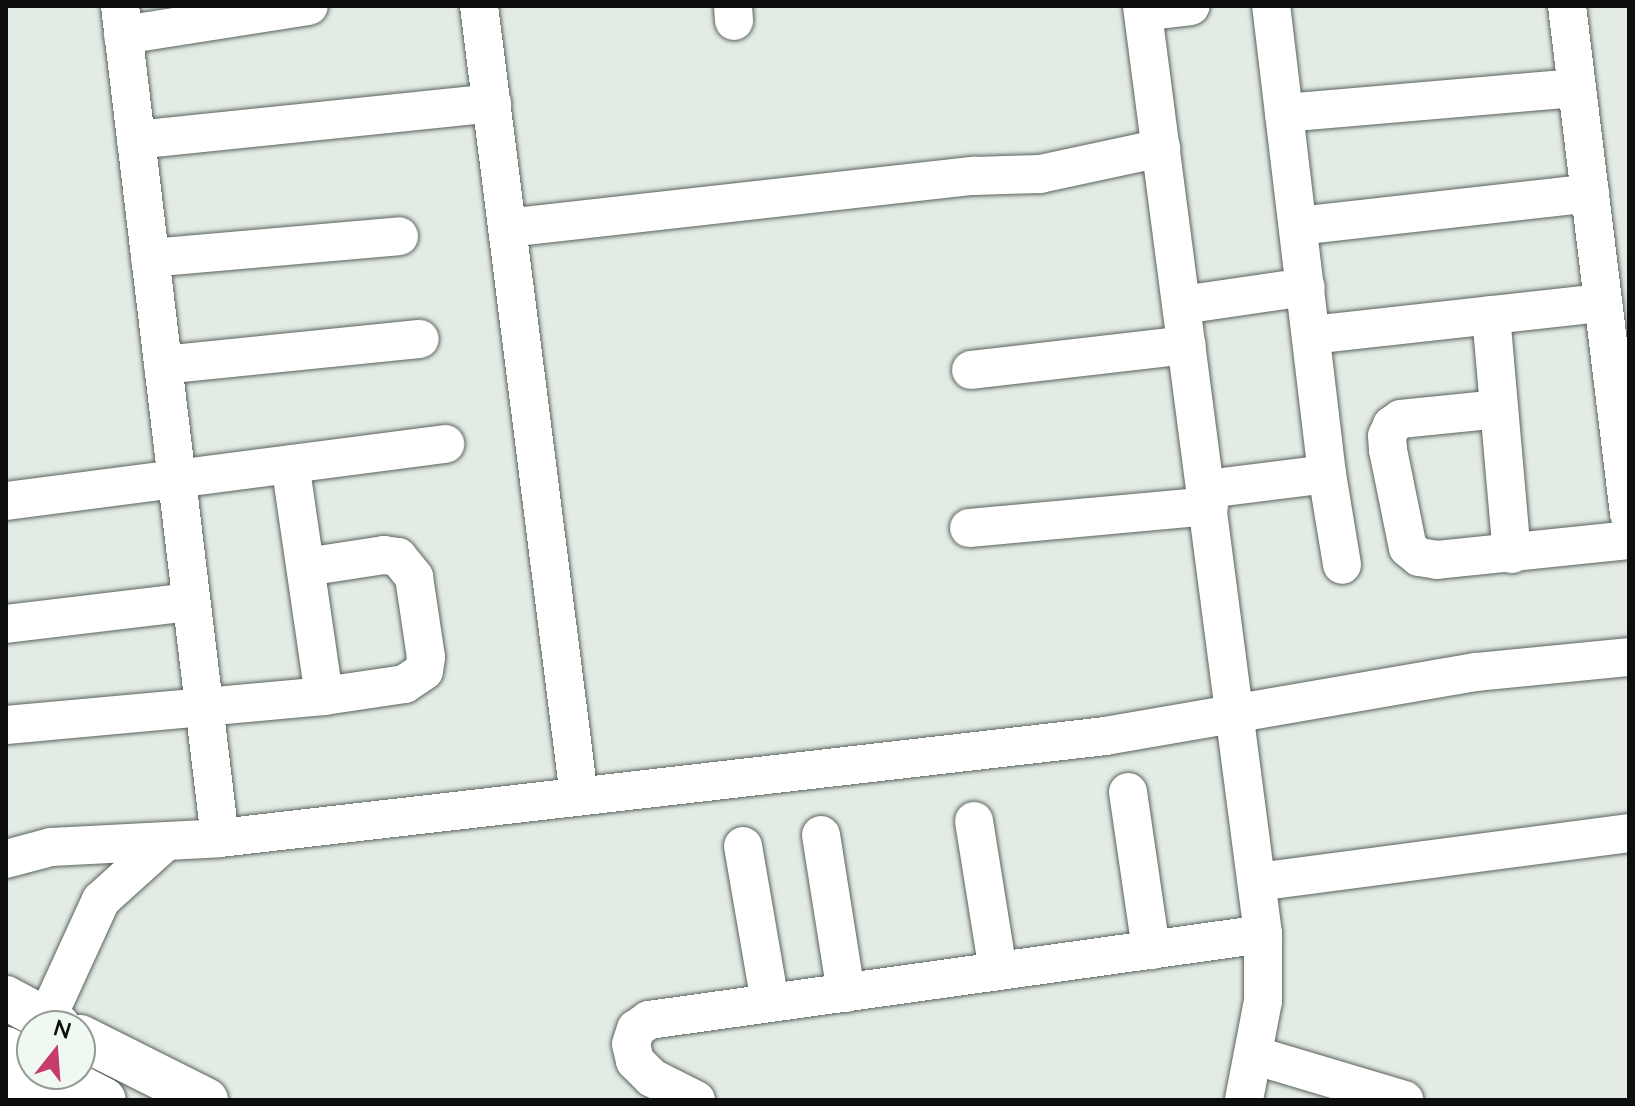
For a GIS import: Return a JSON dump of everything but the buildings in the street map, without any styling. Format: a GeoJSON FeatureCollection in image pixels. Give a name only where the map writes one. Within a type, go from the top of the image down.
{"type":"FeatureCollection","features":[{"type":"Feature","properties":{"kind":"main road"},"geometry":{"type":"LineString","coordinates":[[6,998],[28,1010]]}},
{"type":"Feature","properties":{"kind":"main road"},"geometry":{"type":"LineString","coordinates":[[96,1045],[206,1100]]}},
{"type":"Feature","properties":{"kind":"main road"},"geometry":{"type":"LineString","coordinates":[[6,1086],[34,1100]]}},
{"type":"Feature","properties":{"kind":"main road"},"geometry":{"type":"LineString","coordinates":[[85,1090],[104,1100]]}},
{"type":"Feature","properties":{"kind":"street"},"geometry":{"type":"LineString","coordinates":[[220,838],[121,20],[309,6]]}},
{"type":"Feature","properties":{"kind":"street"},"geometry":{"type":"LineString","coordinates":[[479,6],[579,797]]}},
{"type":"Feature","properties":{"kind":"street"},"geometry":{"type":"LineString","coordinates":[[1191,6],[1142,9],[1237,713],[1263,934],[1263,1001],[1244,1100]]}},
{"type":"Feature","properties":{"kind":"street"},"geometry":{"type":"LineString","coordinates":[[1271,6],[1327,474],[1342,565]]}},
{"type":"Feature","properties":{"kind":"street"},"geometry":{"type":"LineString","coordinates":[[1567,6],[1590,193],[1611,292],[1629,514]]}},
{"type":"Feature","properties":{"kind":"street"},"geometry":{"type":"LineString","coordinates":[[1284,113],[1577,88]]}},
{"type":"Feature","properties":{"kind":"street"},"geometry":{"type":"LineString","coordinates":[[136,140],[492,103]]}},
{"type":"Feature","properties":{"kind":"street"},"geometry":{"type":"LineString","coordinates":[[507,228],[974,176],[1040,174],[1161,148]]}},
{"type":"Feature","properties":{"kind":"street"},"geometry":{"type":"LineString","coordinates":[[1298,226],[1590,193]]}},
{"type":"Feature","properties":{"kind":"street"},"geometry":{"type":"LineString","coordinates":[[150,258],[399,236]]}},
{"type":"Feature","properties":{"kind":"street"},"geometry":{"type":"LineString","coordinates":[[1182,305],[1306,287]]}},
{"type":"Feature","properties":{"kind":"street"},"geometry":{"type":"LineString","coordinates":[[1311,335],[1491,315],[1611,292]]}},
{"type":"Feature","properties":{"kind":"street"},"geometry":{"type":"LineString","coordinates":[[1491,315],[1512,554]]}},
{"type":"Feature","properties":{"kind":"street"},"geometry":{"type":"LineString","coordinates":[[163,365],[420,339]]}},
{"type":"Feature","properties":{"kind":"street"},"geometry":{"type":"LineString","coordinates":[[971,370],[1187,345]]}},
{"type":"Feature","properties":{"kind":"street"},"geometry":{"type":"LineString","coordinates":[[1499,409],[1401,419],[1392,425],[1387,436],[1388,450],[1408,548],[1419,557],[1437,560],[1629,540]]}},
{"type":"Feature","properties":{"kind":"street"},"geometry":{"type":"LineString","coordinates":[[6,501],[445,444]]}},
{"type":"Feature","properties":{"kind":"street"},"geometry":{"type":"LineString","coordinates":[[290,464],[324,696]]}},
{"type":"Feature","properties":{"kind":"street"},"geometry":{"type":"LineString","coordinates":[[969,528],[1208,498],[1327,474]]}},
{"type":"Feature","properties":{"kind":"street"},"geometry":{"type":"LineString","coordinates":[[6,725],[324,696],[405,684],[424,671],[426,657],[414,577],[398,557],[384,555],[306,567]]}},
{"type":"Feature","properties":{"kind":"street"},"geometry":{"type":"LineString","coordinates":[[6,624],[191,602]]}},
{"type":"Feature","properties":{"kind":"street"},"geometry":{"type":"LineString","coordinates":[[12,856],[51,847],[163,844],[220,838],[1105,736],[1476,672],[1629,657]]}},
{"type":"Feature","properties":{"kind":"street"},"geometry":{"type":"LineString","coordinates":[[1128,792],[1151,950]]}},
{"type":"Feature","properties":{"kind":"street"},"geometry":{"type":"LineString","coordinates":[[974,821],[998,971]]}},
{"type":"Feature","properties":{"kind":"street"},"geometry":{"type":"LineString","coordinates":[[1257,882],[1629,833]]}},
{"type":"Feature","properties":{"kind":"street"},"geometry":{"type":"LineString","coordinates":[[821,835],[846,993]]}},
{"type":"Feature","properties":{"kind":"street"},"geometry":{"type":"LineString","coordinates":[[67,1010],[101,900],[163,844]]}},
{"type":"Feature","properties":{"kind":"street"},"geometry":{"type":"LineString","coordinates":[[743,846],[770,1003]]}},
{"type":"Feature","properties":{"kind":"street"},"geometry":{"type":"LineString","coordinates":[[696,1100],[652,1078],[635,1061],[631,1044],[636,1029],[649,1020],[1263,934]]}},
{"type":"Feature","properties":{"kind":"street"},"geometry":{"type":"LineString","coordinates":[[1253,1055],[1404,1100]]}}]}
